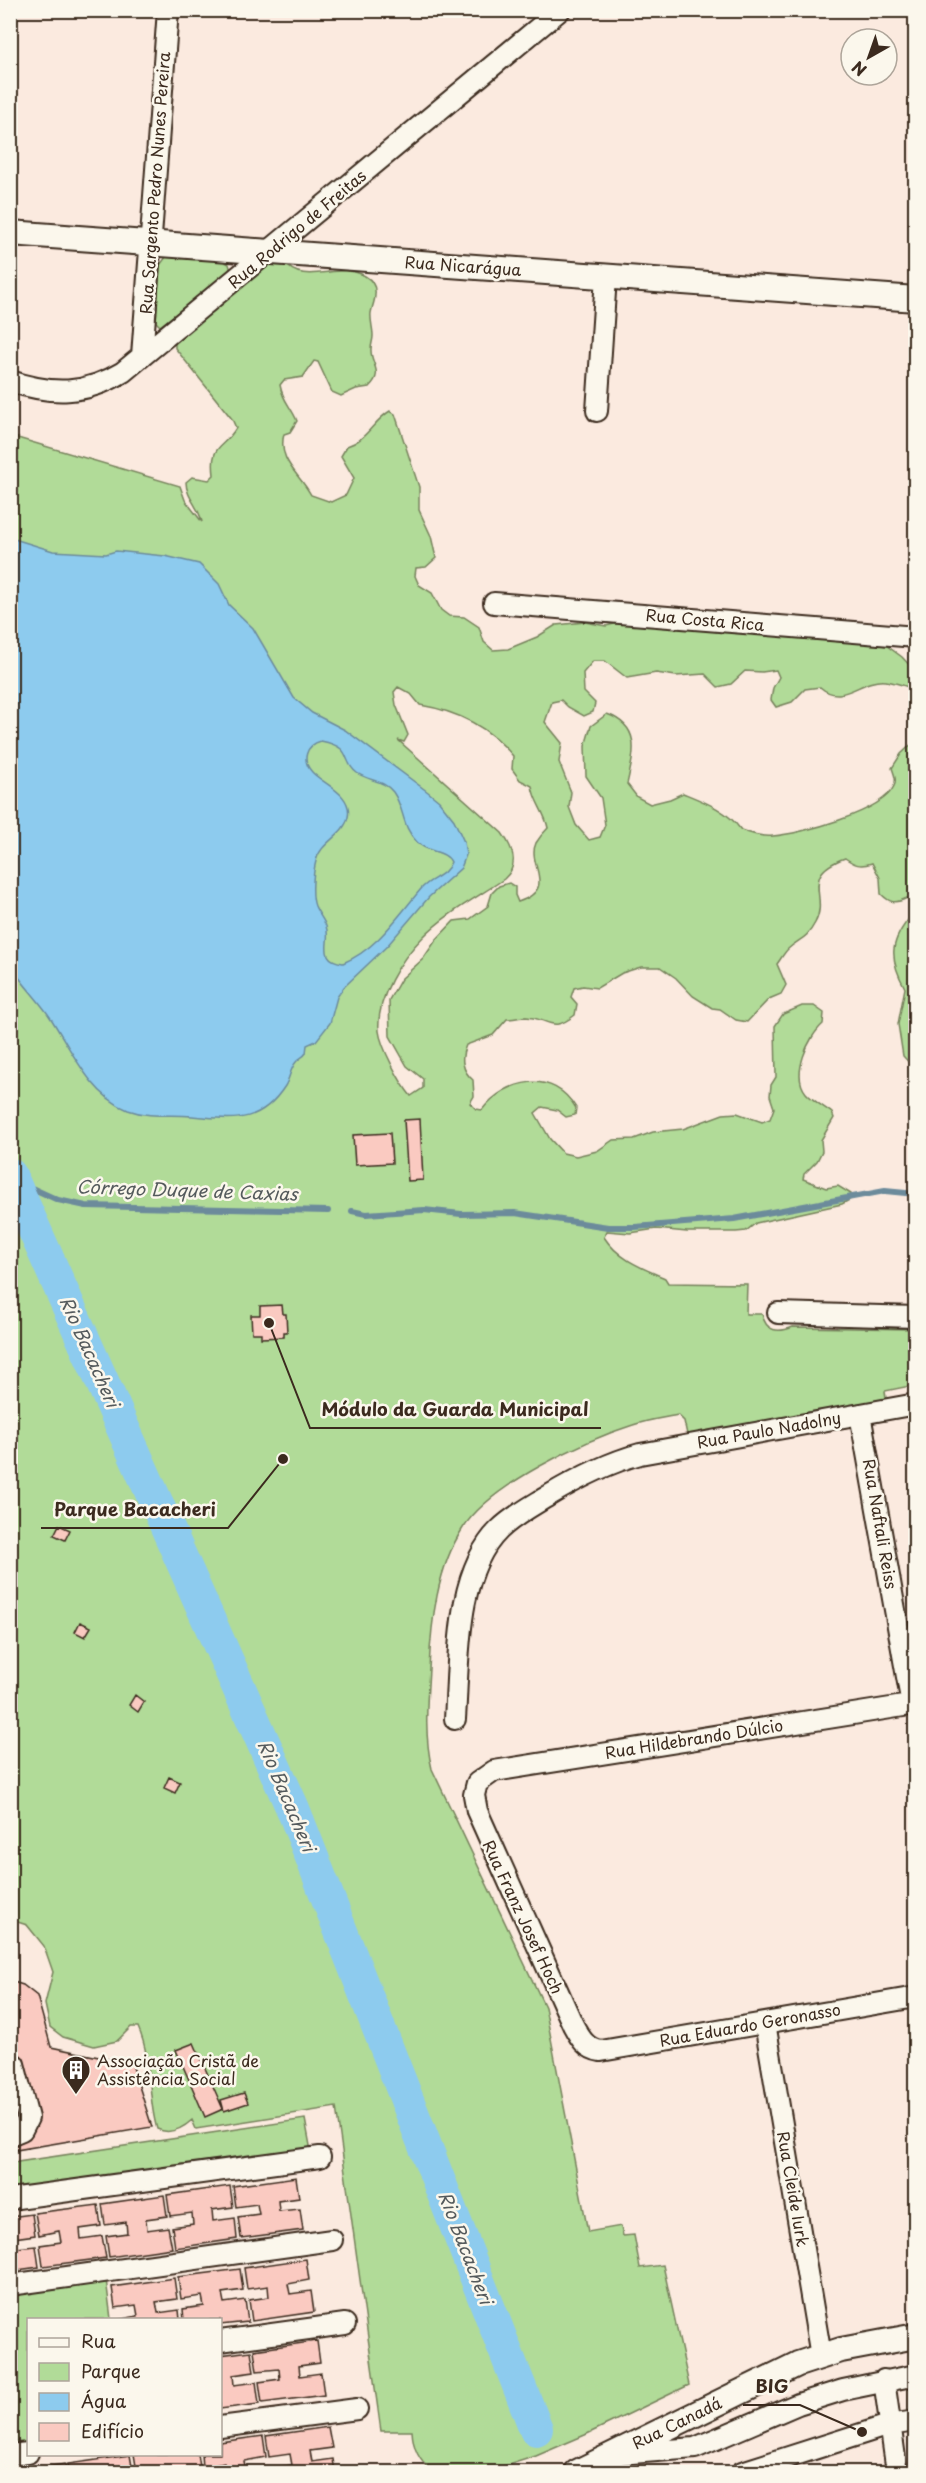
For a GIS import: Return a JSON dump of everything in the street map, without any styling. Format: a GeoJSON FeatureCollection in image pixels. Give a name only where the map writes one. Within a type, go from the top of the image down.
{"type":"FeatureCollection","features":[{"type":"Feature","properties":{"kind":"main road","name":"Rua Nicarágua"},"geometry":{"type":"LineString","coordinates":[[10,234],[915,299]]}},
{"type":"Feature","properties":{"kind":"main road","name":"Rua Canadá"},"geometry":{"type":"LineString","coordinates":[[577,2472],[772,2376],[821,2356],[867,2344],[915,2336]]}},
{"type":"Feature","properties":{"kind":"street","name":"Rua Sargento Pedro Nunes Pereira"},"geometry":{"type":"LineString","coordinates":[[142,356],[168,10]]}},
{"type":"Feature","properties":{"kind":"street","name":"Rua Rodrigo de Freitas"},"geometry":{"type":"LineString","coordinates":[[10,381],[44,390],[86,389],[104,383],[142,356],[270,252],[560,10]]}},
{"type":"Feature","properties":{"kind":"street"},"geometry":{"type":"LineString","coordinates":[[597,411],[606,277]]}},
{"type":"Feature","properties":{"kind":"street","name":"Rua Costa Rica"},"geometry":{"type":"LineString","coordinates":[[494,603],[915,637]]}},
{"type":"Feature","properties":{"kind":"street"},"geometry":{"type":"LineString","coordinates":[[778,1313],[915,1317]]}},
{"type":"Feature","properties":{"kind":"street","name":"Rua Paulo Nadolny"},"geometry":{"type":"LineString","coordinates":[[455,1719],[461,1628],[471,1579],[483,1550],[499,1530],[526,1510],[570,1483],[623,1459],[659,1450],[915,1404]]}},
{"type":"Feature","properties":{"kind":"street","name":"Rua Naftali Reiss"},"geometry":{"type":"LineString","coordinates":[[860,1414],[914,1704]]}},
{"type":"Feature","properties":{"kind":"street","name":"Rua Hildebrando Dúlcio"},"geometry":{"type":"LineString","coordinates":[[477,1783],[494,1771],[914,1704]]}},
{"type":"Feature","properties":{"kind":"street","name":"Rua Franz Josef Hoch"},"geometry":{"type":"LineString","coordinates":[[477,1783],[474,1795],[477,1811],[487,1837],[573,2025],[586,2046]]}},
{"type":"Feature","properties":{"kind":"street","name":"Rua Eduardo Geronasso"},"geometry":{"type":"LineString","coordinates":[[586,2046],[601,2051],[915,1997]]}},
{"type":"Feature","properties":{"kind":"street","name":"Rua Cleide Iurk"},"geometry":{"type":"LineString","coordinates":[[765,2023],[821,2356]]}},
{"type":"Feature","properties":{"kind":"street"},"geometry":{"type":"LineString","coordinates":[[10,2134],[22,2130],[28,2118],[14,2064]]}},
{"type":"Feature","properties":{"kind":"street"},"geometry":{"type":"LineString","coordinates":[[10,2199],[320,2157]]}},
{"type":"Feature","properties":{"kind":"street"},"geometry":{"type":"LineString","coordinates":[[10,2284],[332,2240]]}},
{"type":"Feature","properties":{"kind":"street"},"geometry":{"type":"LineString","coordinates":[[222,2341],[345,2324]]}},
{"type":"Feature","properties":{"kind":"street"},"geometry":{"type":"LineString","coordinates":[[614,2454],[695,2448],[798,2404],[884,2380],[915,2375]]}},
{"type":"Feature","properties":{"kind":"street"},"geometry":{"type":"LineString","coordinates":[[884,2380],[897,2472]]}},
{"type":"Feature","properties":{"kind":"street"},"geometry":{"type":"LineString","coordinates":[[222,2427],[357,2409]]}},
{"type":"Feature","properties":{"kind":"street"},"geometry":{"type":"LineString","coordinates":[[742,2472],[889,2425],[915,2421]]}},
{"type":"Feature","properties":{"kind":"street"},"geometry":{"type":"LineString","coordinates":[[10,2455],[27,2453]]}},
{"type":"Feature","properties":{"kind":"green space"},"geometry":{"type":"Polygon","coordinates":[[[166,257],[221,260],[229,264],[231,271],[160,326],[156,322],[160,265],[166,257]]]}},
{"type":"Feature","properties":{"kind":"green space"},"geometry":{"type":"Polygon","coordinates":[[[283,261],[291,269],[311,274],[355,272],[365,276],[373,284],[375,300],[371,311],[373,336],[371,354],[376,372],[374,382],[369,387],[356,389],[341,396],[332,392],[318,362],[314,361],[303,377],[284,380],[280,385],[281,391],[297,421],[290,432],[284,434],[284,452],[291,467],[311,495],[331,502],[346,495],[354,478],[341,456],[347,446],[365,435],[390,411],[395,414],[419,487],[419,510],[431,536],[436,558],[426,567],[416,568],[415,576],[419,585],[432,593],[441,610],[449,616],[464,617],[479,627],[484,642],[493,650],[508,649],[537,637],[556,625],[585,622],[606,626],[622,622],[662,627],[840,638],[887,646],[915,671],[914,689],[886,681],[868,683],[836,694],[820,687],[805,689],[792,702],[776,707],[771,700],[773,688],[779,677],[776,670],[745,671],[731,684],[718,687],[705,674],[676,676],[656,673],[627,678],[605,661],[593,661],[583,673],[584,692],[595,703],[593,712],[584,716],[561,700],[552,702],[545,722],[562,743],[559,762],[571,792],[569,807],[576,825],[589,840],[600,837],[605,825],[601,798],[586,776],[585,746],[591,726],[607,714],[618,719],[631,734],[633,752],[627,784],[637,797],[650,804],[683,793],[722,812],[741,830],[765,836],[802,831],[840,820],[858,813],[887,796],[894,786],[892,768],[901,754],[915,741],[915,1069],[903,1056],[898,1024],[905,988],[894,958],[896,941],[905,923],[913,914],[913,902],[907,898],[896,902],[887,899],[881,894],[880,878],[872,863],[858,865],[845,858],[823,872],[818,887],[819,913],[812,929],[788,949],[777,964],[786,985],[781,994],[769,999],[747,1022],[736,1020],[720,1009],[712,1008],[693,996],[676,978],[660,967],[641,967],[622,973],[597,988],[583,986],[574,988],[571,997],[577,1004],[575,1015],[567,1021],[555,1024],[526,1017],[507,1019],[493,1035],[466,1045],[464,1050],[464,1068],[473,1080],[474,1096],[470,1103],[476,1109],[482,1110],[504,1091],[530,1082],[555,1087],[566,1096],[576,1108],[575,1115],[566,1117],[557,1110],[542,1107],[535,1113],[550,1139],[563,1153],[576,1156],[597,1151],[613,1140],[634,1139],[653,1132],[683,1129],[723,1114],[737,1113],[762,1122],[770,1119],[774,1108],[770,1096],[771,1085],[776,1077],[775,1026],[783,1014],[802,1006],[814,1006],[824,1013],[823,1024],[807,1047],[800,1076],[806,1093],[832,1113],[834,1118],[821,1140],[822,1151],[817,1161],[804,1174],[803,1179],[826,1188],[838,1186],[851,1194],[851,1199],[842,1204],[756,1223],[746,1231],[687,1232],[656,1229],[630,1233],[607,1231],[604,1237],[623,1257],[665,1278],[668,1283],[747,1284],[746,1314],[762,1314],[766,1324],[773,1330],[793,1327],[915,1329],[915,1385],[885,1391],[887,1405],[688,1439],[684,1421],[678,1415],[644,1422],[613,1432],[540,1466],[494,1496],[463,1528],[447,1560],[437,1596],[430,1651],[427,1719],[432,1769],[545,2007],[588,2232],[621,2226],[623,2236],[634,2235],[640,2268],[663,2265],[689,2385],[536,2456],[486,2472],[432,2472],[418,2454],[412,2431],[381,2431],[336,2107],[196,2129],[192,2120],[176,2130],[157,2129],[146,2053],[138,2027],[131,2027],[117,2041],[94,2046],[63,2037],[50,2027],[45,2004],[53,1972],[44,1946],[27,1925],[11,1920],[11,436],[180,486],[185,500],[202,522],[188,492],[186,482],[192,477],[209,480],[214,475],[213,465],[216,452],[236,428],[232,419],[175,348],[175,341],[261,264],[283,261]],[[398,687],[394,692],[396,705],[408,735],[404,742],[398,740],[502,833],[512,850],[513,862],[509,874],[504,879],[451,913],[423,937],[406,956],[386,993],[379,1018],[380,1038],[392,1065],[411,1096],[423,1088],[423,1079],[407,1066],[390,1036],[389,1000],[401,979],[423,959],[436,940],[454,921],[470,919],[488,906],[492,893],[499,886],[509,883],[515,887],[518,902],[537,890],[539,876],[534,851],[536,843],[548,828],[532,786],[520,780],[512,769],[513,756],[504,746],[483,729],[459,716],[420,705],[411,694],[398,687]]]}},
{"type":"Feature","properties":{"kind":"green space"},"geometry":{"type":"Polygon","coordinates":[[[305,2119],[311,2151],[11,2188],[11,2163],[305,2119]]]}},
{"type":"Feature","properties":{"kind":"green space"},"geometry":{"type":"Polygon","coordinates":[[[105,2271],[111,2318],[27,2318],[27,2453],[10,2455],[10,2285],[105,2271]]]}},
{"type":"Feature","properties":{"kind":"water"},"geometry":{"type":"Polygon","coordinates":[[[11,538],[53,551],[106,554],[116,551],[165,556],[199,564],[219,584],[229,605],[253,628],[294,698],[312,713],[345,730],[439,801],[454,820],[464,842],[466,855],[461,868],[429,897],[387,946],[344,987],[337,997],[330,1023],[316,1041],[307,1045],[306,1053],[297,1060],[285,1086],[275,1099],[255,1114],[220,1118],[144,1114],[128,1110],[115,1103],[92,1082],[50,1017],[11,966],[11,538]],[[321,741],[316,743],[309,749],[306,758],[312,772],[342,796],[348,809],[348,817],[342,829],[318,854],[313,884],[315,906],[326,926],[327,954],[335,961],[343,963],[377,941],[421,889],[442,874],[451,862],[445,855],[421,846],[408,830],[393,792],[385,785],[357,773],[349,764],[343,751],[332,744],[321,741]]]}},
{"type":"Feature","properties":{"kind":"building"},"geometry":{"type":"Polygon","coordinates":[[[420,1119],[423,1180],[408,1181],[404,1120],[420,1119]]]}},
{"type":"Feature","properties":{"kind":"building"},"geometry":{"type":"Polygon","coordinates":[[[390,1133],[392,1163],[355,1165],[353,1135],[390,1133]]]}},
{"type":"Feature","properties":{"kind":"building"},"geometry":{"type":"Polygon","coordinates":[[[282,1305],[283,1314],[286,1314],[287,1332],[284,1332],[284,1337],[261,1338],[261,1333],[252,1333],[251,1315],[260,1315],[260,1306],[282,1305]]]}},
{"type":"Feature","properties":{"kind":"building"},"geometry":{"type":"Polygon","coordinates":[[[59,1525],[70,1530],[65,1540],[54,1535],[59,1525]]]}},
{"type":"Feature","properties":{"kind":"building"},"geometry":{"type":"Polygon","coordinates":[[[80,1622],[91,1627],[85,1637],[75,1632],[80,1622]]]}},
{"type":"Feature","properties":{"kind":"building"},"geometry":{"type":"Polygon","coordinates":[[[135,1695],[144,1702],[138,1712],[129,1705],[135,1695]]]}},
{"type":"Feature","properties":{"kind":"building"},"geometry":{"type":"Polygon","coordinates":[[[169,1777],[180,1782],[175,1793],[164,1788],[169,1777]]]}},
{"type":"Feature","properties":{"kind":"building","name":"Associação Cristã de Assistência Social"},"geometry":{"type":"Polygon","coordinates":[[[10,1981],[23,1985],[37,1996],[51,2047],[132,2064],[152,2127],[10,2151],[10,1981]]]}},
{"type":"Feature","properties":{"kind":"building"},"geometry":{"type":"Polygon","coordinates":[[[194,2043],[223,2109],[205,2117],[176,2050],[194,2043]]]}},
{"type":"Feature","properties":{"kind":"building"},"geometry":{"type":"Polygon","coordinates":[[[244,2093],[248,2103],[224,2111],[221,2100],[244,2093]]]}},
{"type":"Feature","properties":{"kind":"building"},"geometry":{"type":"Polygon","coordinates":[[[296,2177],[299,2198],[278,2201],[279,2211],[300,2209],[303,2230],[241,2238],[238,2217],[259,2214],[257,2204],[236,2207],[233,2186],[296,2177]]]}},
{"type":"Feature","properties":{"kind":"building"},"geometry":{"type":"Polygon","coordinates":[[[230,2186],[233,2207],[212,2210],[213,2221],[235,2218],[237,2239],[175,2248],[172,2227],[193,2224],[192,2213],[170,2216],[167,2195],[230,2186]]]}},
{"type":"Feature","properties":{"kind":"building"},"geometry":{"type":"Polygon","coordinates":[[[164,2195],[167,2216],[146,2219],[147,2230],[168,2227],[172,2248],[109,2257],[106,2236],[127,2233],[126,2222],[105,2225],[102,2204],[164,2195]]]}},
{"type":"Feature","properties":{"kind":"building"},"geometry":{"type":"Polygon","coordinates":[[[98,2205],[101,2226],[80,2229],[81,2239],[102,2236],[106,2258],[43,2266],[40,2245],[61,2242],[59,2231],[39,2235],[35,2213],[98,2205]]]}},
{"type":"Feature","properties":{"kind":"building"},"geometry":{"type":"Polygon","coordinates":[[[32,2214],[35,2235],[14,2238],[16,2248],[36,2246],[39,2267],[10,2271],[10,2217],[32,2214]]]}},
{"type":"Feature","properties":{"kind":"building"},"geometry":{"type":"Polygon","coordinates":[[[306,2259],[309,2280],[288,2284],[290,2294],[311,2291],[314,2312],[252,2321],[249,2300],[269,2297],[268,2286],[247,2289],[244,2268],[306,2259]]]}},
{"type":"Feature","properties":{"kind":"building"},"geometry":{"type":"Polygon","coordinates":[[[240,2269],[243,2290],[222,2293],[224,2303],[245,2300],[248,2322],[222,2325],[222,2318],[184,2318],[183,2309],[204,2306],[202,2296],[181,2299],[178,2277],[240,2269]]]}},
{"type":"Feature","properties":{"kind":"building"},"geometry":{"type":"Polygon","coordinates":[[[174,2278],[177,2299],[156,2302],[158,2313],[179,2310],[180,2318],[128,2318],[138,2316],[136,2305],[115,2308],[112,2287],[174,2278]]]}},
{"type":"Feature","properties":{"kind":"building"},"geometry":{"type":"Polygon","coordinates":[[[317,2341],[320,2363],[299,2366],[300,2376],[321,2373],[324,2395],[262,2403],[259,2382],[280,2379],[279,2369],[257,2371],[254,2350],[317,2341]]]}},
{"type":"Feature","properties":{"kind":"building"},"geometry":{"type":"Polygon","coordinates":[[[251,2351],[254,2372],[233,2375],[234,2385],[256,2382],[259,2404],[222,2409],[222,2355],[251,2351]]]}},
{"type":"Feature","properties":{"kind":"building"},"geometry":{"type":"Polygon","coordinates":[[[328,2427],[332,2448],[310,2451],[312,2462],[333,2459],[335,2472],[272,2472],[271,2468],[292,2465],[290,2454],[269,2457],[266,2436],[328,2427]]]}},
{"type":"Feature","properties":{"kind":"building"},"geometry":{"type":"Polygon","coordinates":[[[263,2436],[266,2457],[244,2461],[246,2471],[267,2468],[268,2472],[226,2472],[224,2463],[203,2467],[202,2456],[222,2456],[222,2442],[263,2436]]]}},
{"type":"Feature","properties":{"kind":"building"},"geometry":{"type":"Polygon","coordinates":[[[130,2456],[133,2472],[70,2472],[68,2464],[130,2456]]]}},
{"type":"Feature","properties":{"kind":"building"},"geometry":{"type":"Polygon","coordinates":[[[134,2456],[198,2456],[200,2467],[179,2470],[179,2472],[137,2472],[134,2456]]]}},
{"type":"Feature","properties":{"kind":"building"},"geometry":{"type":"Polygon","coordinates":[[[65,2464],[66,2472],[10,2472],[65,2464]]]}},
{"type":"Feature","properties":{"kind":"waterway","name":"Rio Bacacheri"},"geometry":{"type":"LineString","coordinates":[[10,1175],[293,1809],[536,2429]]}},
{"type":"Feature","properties":{"kind":"waterway","name":"Córrego Duque de Caxias"},"geometry":{"type":"LineString","coordinates":[[12,1179],[58,1200],[86,1206],[328,1211]]}},
{"type":"Feature","properties":{"kind":"waterway","name":"Córrego Duque de Caxias"},"geometry":{"type":"LineString","coordinates":[[352,1211],[366,1214],[424,1210],[461,1214],[515,1213],[608,1227],[635,1227],[734,1219],[885,1191],[916,1194]]}},
{"type":"Feature","properties":{"kind":"place","name":"Módulo da Guarda Municipal"},"geometry":{"type":"Point","coordinates":[269,1323]}},
{"type":"Feature","properties":{"kind":"place","name":"Parque Bacacheri"},"geometry":{"type":"Point","coordinates":[283,1459]}},
{"type":"Feature","properties":{"kind":"place","name":"Associação Cristã de Assistência Social"},"geometry":{"type":"Point","coordinates":[76,2096]}},
{"type":"Feature","properties":{"kind":"place","name":"BIG"},"geometry":{"type":"Point","coordinates":[862,2432]}}]}
